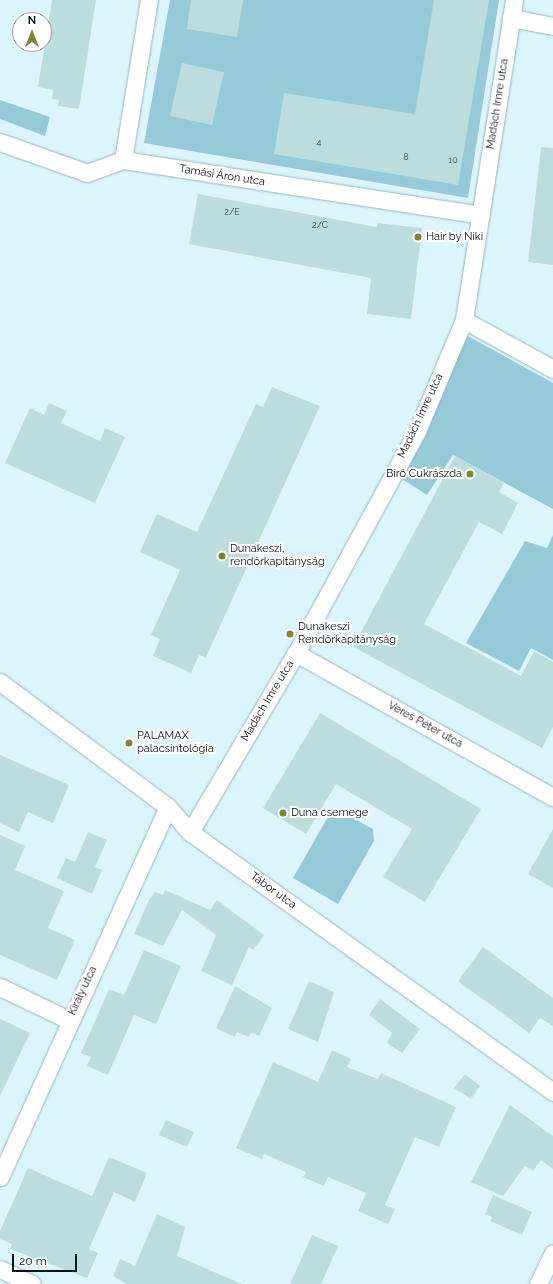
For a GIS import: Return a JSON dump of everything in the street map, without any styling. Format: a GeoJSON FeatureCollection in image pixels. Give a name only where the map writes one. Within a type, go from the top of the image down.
{"type":"FeatureCollection","features":[{"type":"Feature","properties":{"kind":"street"},"geometry":{"type":"LineString","coordinates":[[0,142],[87,173],[123,160],[150,0]]}},
{"type":"Feature","properties":{"kind":"street","name":"Madách Imre utca"},"geometry":{"type":"LineString","coordinates":[[190,832],[296,653],[417,430],[464,320],[514,0]]}},
{"type":"Feature","properties":{"kind":"street"},"geometry":{"type":"LineString","coordinates":[[512,18],[553,26]]}},
{"type":"Feature","properties":{"kind":"street","name":"Tamási Áron utca"},"geometry":{"type":"LineString","coordinates":[[123,160],[481,216]]}},
{"type":"Feature","properties":{"kind":"street"},"geometry":{"type":"LineString","coordinates":[[464,320],[553,369]]}},
{"type":"Feature","properties":{"kind":"street","name":"Veres Péter utca"},"geometry":{"type":"LineString","coordinates":[[296,653],[553,797]]}},
{"type":"Feature","properties":{"kind":"street","name":"Tábor utca"},"geometry":{"type":"LineString","coordinates":[[0,682],[168,807],[190,832],[553,1092]]}},
{"type":"Feature","properties":{"kind":"street","name":"Király utca"},"geometry":{"type":"LineString","coordinates":[[0,1177],[69,1020],[168,807]]}},
{"type":"Feature","properties":{"kind":"street"},"geometry":{"type":"LineString","coordinates":[[0,986],[69,1020]]}},
{"type":"Feature","properties":{"kind":"street"},"geometry":{"type":"LineString","coordinates":[[538,1284],[553,1254]]}},
{"type":"Feature","properties":{"kind":"street"},"geometry":{"type":"LineString","coordinates":[[0,1269],[32,1284]]}},
{"type":"Feature","properties":{"kind":"shaded area"},"geometry":{"type":"Polygon","coordinates":[[[170,0],[499,0],[468,198],[144,143],[170,0]]]}},
{"type":"Feature","properties":{"kind":"shaded area"},"geometry":{"type":"Polygon","coordinates":[[[0,100],[50,117],[45,136],[0,119],[0,100]]]}},
{"type":"Feature","properties":{"kind":"shaded area"},"geometry":{"type":"Polygon","coordinates":[[[466,335],[553,383],[553,509],[453,455],[427,495],[402,479],[426,435],[466,335]]]}},
{"type":"Feature","properties":{"kind":"shaded area"},"geometry":{"type":"Polygon","coordinates":[[[553,535],[553,660],[531,648],[519,671],[466,643],[525,541],[547,548],[553,535]]]}},
{"type":"Feature","properties":{"kind":"shaded area"},"geometry":{"type":"Polygon","coordinates":[[[341,812],[373,829],[374,841],[338,904],[293,878],[329,815],[341,812]]]}},
{"type":"Feature","properties":{"kind":"building"},"geometry":{"type":"Polygon","coordinates":[[[52,0],[96,0],[79,109],[58,106],[59,100],[52,99],[53,90],[38,87],[44,52],[52,52],[52,12],[50,12],[52,0]]]}},
{"type":"Feature","properties":{"kind":"building"},"geometry":{"type":"Polygon","coordinates":[[[191,0],[243,0],[237,37],[187,29],[191,0]]]}},
{"type":"Feature","properties":{"kind":"building"},"geometry":{"type":"Polygon","coordinates":[[[434,0],[489,0],[458,185],[274,154],[284,93],[415,114],[434,0]]]}},
{"type":"Feature","properties":{"kind":"building"},"geometry":{"type":"Polygon","coordinates":[[[182,63],[224,72],[212,125],[170,116],[182,63]]]}},
{"type":"Feature","properties":{"kind":"building"},"geometry":{"type":"Polygon","coordinates":[[[541,147],[553,148],[553,265],[528,262],[541,147]]]}},
{"type":"Feature","properties":{"kind":"building"},"geometry":{"type":"Polygon","coordinates":[[[198,194],[377,227],[377,223],[422,228],[411,319],[367,314],[371,278],[189,244],[198,194]]]}},
{"type":"Feature","properties":{"kind":"building"},"geometry":{"type":"Polygon","coordinates":[[[272,387],[320,406],[206,657],[199,655],[191,673],[153,656],[160,639],[151,635],[180,570],[140,552],[157,514],[197,532],[256,404],[263,407],[272,387]]]}},
{"type":"Feature","properties":{"kind":"building"},"geometry":{"type":"Polygon","coordinates":[[[49,403],[67,411],[61,423],[100,441],[105,428],[125,437],[95,503],[5,463],[30,408],[44,415],[49,403]]]}},
{"type":"Feature","properties":{"kind":"building"},"geometry":{"type":"Polygon","coordinates":[[[455,456],[504,483],[499,492],[518,503],[502,534],[479,522],[424,624],[521,676],[534,651],[553,662],[553,727],[542,748],[353,647],[455,456]]]}},
{"type":"Feature","properties":{"kind":"building"},"geometry":{"type":"Polygon","coordinates":[[[320,713],[481,809],[425,902],[383,877],[412,829],[336,784],[306,834],[263,808],[320,713]]]}},
{"type":"Feature","properties":{"kind":"building"},"geometry":{"type":"Polygon","coordinates":[[[0,755],[69,785],[53,823],[28,812],[19,832],[0,823],[0,755]]]}},
{"type":"Feature","properties":{"kind":"building"},"geometry":{"type":"Polygon","coordinates":[[[553,829],[553,888],[528,874],[553,829]]]}},
{"type":"Feature","properties":{"kind":"building"},"geometry":{"type":"Polygon","coordinates":[[[88,832],[107,840],[95,867],[102,870],[92,894],[57,878],[66,858],[75,862],[88,832]]]}},
{"type":"Feature","properties":{"kind":"building"},"geometry":{"type":"Polygon","coordinates":[[[0,835],[25,846],[15,870],[64,891],[48,928],[75,940],[57,980],[0,955],[0,835]]]}},
{"type":"Feature","properties":{"kind":"building"},"geometry":{"type":"Polygon","coordinates":[[[165,890],[210,910],[217,900],[264,935],[253,950],[249,947],[232,985],[201,971],[216,935],[182,910],[163,946],[134,934],[149,900],[155,892],[163,895],[165,890]]]}},
{"type":"Feature","properties":{"kind":"building"},"geometry":{"type":"Polygon","coordinates":[[[483,947],[553,998],[553,1026],[540,1018],[529,1033],[458,981],[483,947]]]}},
{"type":"Feature","properties":{"kind":"building"},"geometry":{"type":"Polygon","coordinates":[[[144,950],[181,966],[156,1024],[134,1015],[108,1075],[87,1066],[91,1057],[81,1053],[109,989],[124,995],[144,950]]]}},
{"type":"Feature","properties":{"kind":"building"},"geometry":{"type":"Polygon","coordinates":[[[309,981],[334,992],[318,1042],[288,1029],[309,981]]]}},
{"type":"Feature","properties":{"kind":"building"},"geometry":{"type":"Polygon","coordinates":[[[235,986],[272,1008],[259,1036],[251,1032],[249,1037],[237,1032],[235,1037],[216,1028],[235,986]]]}},
{"type":"Feature","properties":{"kind":"building"},"geometry":{"type":"Polygon","coordinates":[[[380,999],[420,1029],[402,1053],[387,1043],[392,1033],[369,1015],[380,999]]]}},
{"type":"Feature","properties":{"kind":"building"},"geometry":{"type":"Polygon","coordinates":[[[0,1019],[30,1033],[0,1096],[0,1019]]]}},
{"type":"Feature","properties":{"kind":"building"},"geometry":{"type":"Polygon","coordinates":[[[332,1050],[351,1059],[347,1067],[378,1079],[381,1073],[456,1107],[439,1147],[415,1137],[385,1205],[395,1209],[388,1224],[358,1211],[366,1193],[328,1177],[324,1186],[303,1177],[306,1172],[264,1154],[262,1159],[236,1148],[273,1062],[318,1082],[332,1050]]]}},
{"type":"Feature","properties":{"kind":"building"},"geometry":{"type":"Polygon","coordinates":[[[465,1074],[480,1086],[471,1099],[454,1088],[465,1074]]]}},
{"type":"Feature","properties":{"kind":"building"},"geometry":{"type":"Polygon","coordinates":[[[510,1105],[553,1136],[553,1169],[541,1160],[533,1171],[525,1166],[503,1196],[471,1182],[510,1105]]]}},
{"type":"Feature","properties":{"kind":"building"},"geometry":{"type":"Polygon","coordinates":[[[166,1120],[194,1132],[187,1147],[159,1135],[166,1120]]]}},
{"type":"Feature","properties":{"kind":"building"},"geometry":{"type":"Polygon","coordinates":[[[109,1157],[147,1173],[135,1202],[114,1192],[89,1249],[98,1253],[87,1278],[10,1249],[12,1244],[0,1239],[0,1231],[28,1168],[92,1196],[109,1157]]]}},
{"type":"Feature","properties":{"kind":"building"},"geometry":{"type":"Polygon","coordinates":[[[493,1195],[532,1212],[522,1235],[490,1221],[492,1217],[485,1214],[493,1195]]]}},
{"type":"Feature","properties":{"kind":"building"},"geometry":{"type":"Polygon","coordinates":[[[157,1214],[185,1227],[177,1256],[242,1284],[127,1284],[113,1276],[120,1259],[135,1266],[157,1214]]]}},
{"type":"Feature","properties":{"kind":"building"},"geometry":{"type":"Polygon","coordinates":[[[312,1235],[338,1246],[321,1284],[290,1284],[312,1235]]]}},
{"type":"Feature","properties":{"kind":"place","name":"Hair by Niki"},"geometry":{"type":"Point","coordinates":[418,237]}},
{"type":"Feature","properties":{"kind":"place","name":"Bíró Cukrászda"},"geometry":{"type":"Point","coordinates":[470,474]}},
{"type":"Feature","properties":{"kind":"place","name":"Dunakeszi, rendőrkapitányság"},"geometry":{"type":"Point","coordinates":[222,556]}},
{"type":"Feature","properties":{"kind":"place","name":"Dunakeszi Rendőrkapitányság"},"geometry":{"type":"Point","coordinates":[290,634]}},
{"type":"Feature","properties":{"kind":"place","name":"PALAMAX palacsintológia"},"geometry":{"type":"Point","coordinates":[129,743]}},
{"type":"Feature","properties":{"kind":"place","name":"Duna csemege"},"geometry":{"type":"Point","coordinates":[283,813]}}]}
